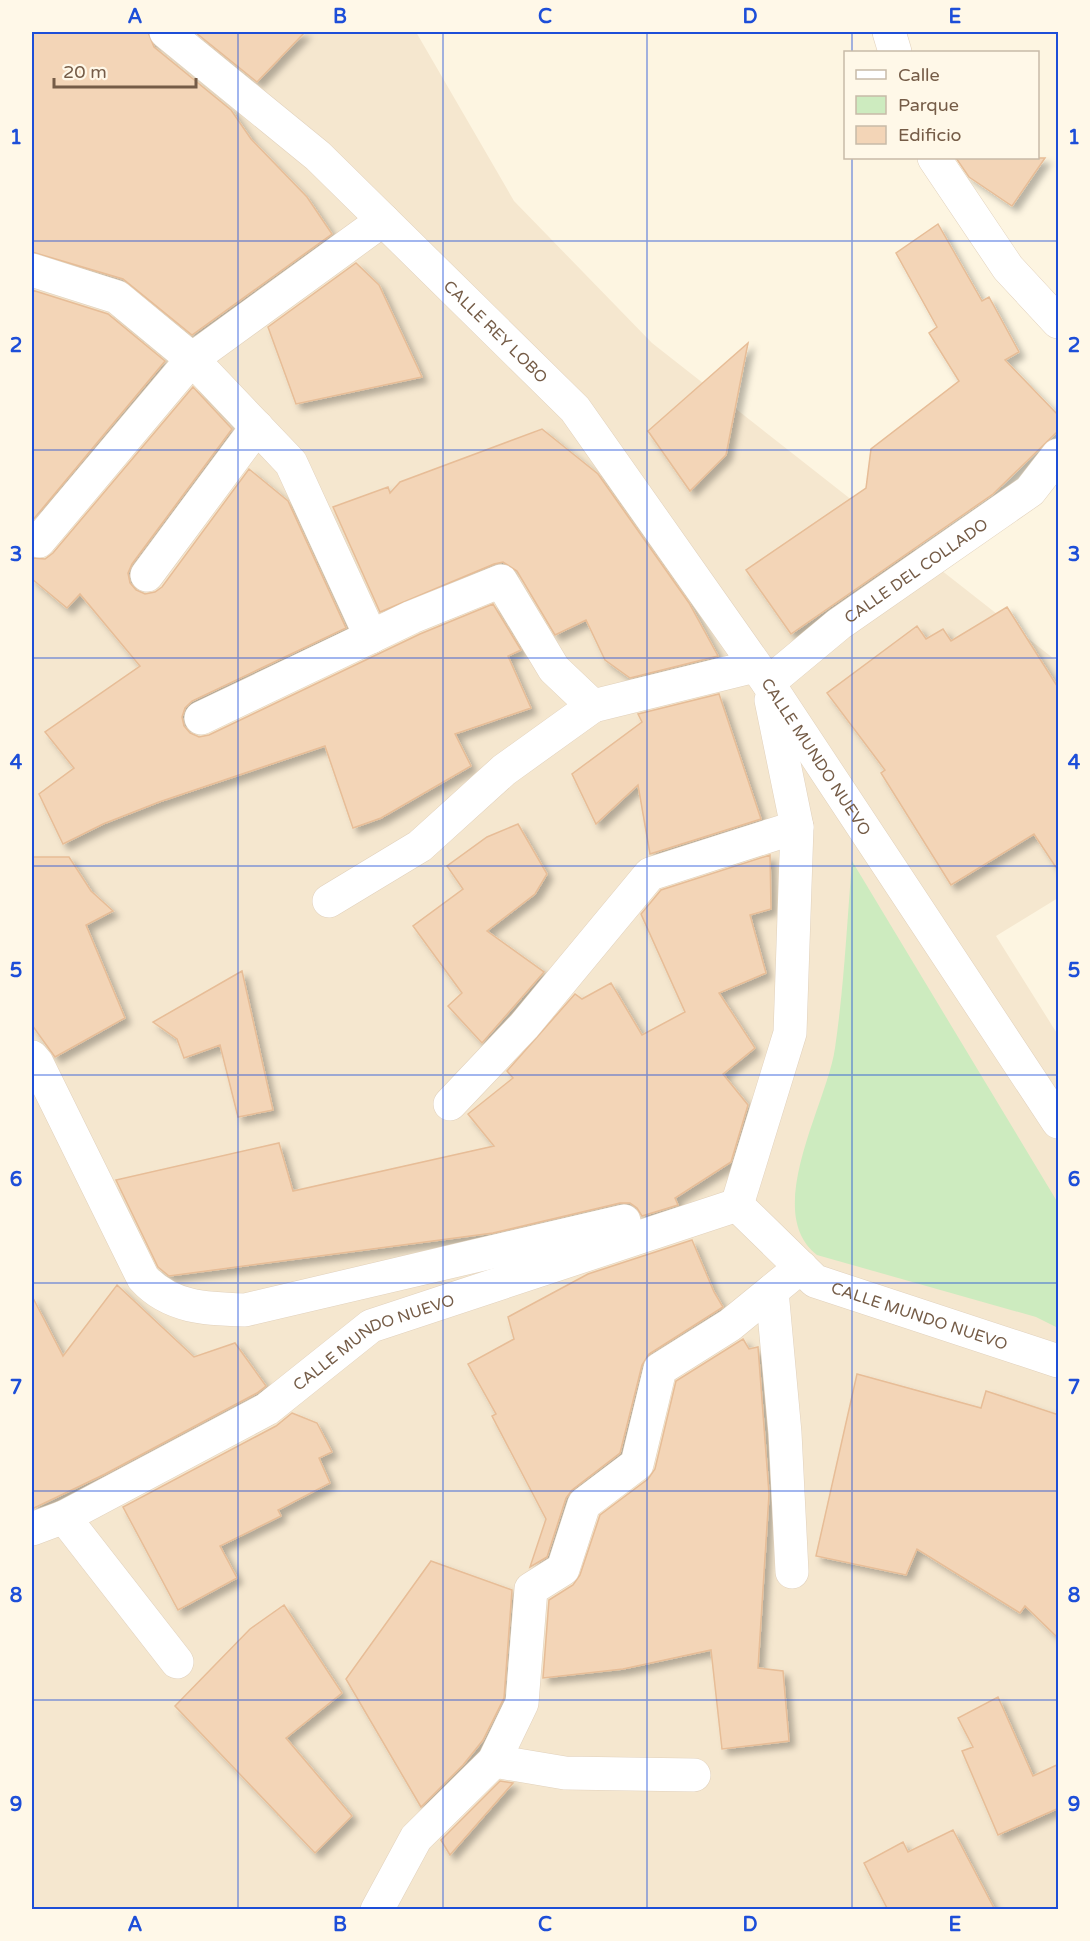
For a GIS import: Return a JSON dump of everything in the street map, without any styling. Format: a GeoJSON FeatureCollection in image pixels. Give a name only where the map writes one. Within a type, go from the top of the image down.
{"type":"FeatureCollection","features":[{"type":"Feature","properties":{"kind":"street","name":"CALLE REY LOBO"},"geometry":{"type":"LineString","coordinates":[[166,32],[318,156],[575,409],[762,674]]}},
{"type":"Feature","properties":{"kind":"street"},"geometry":{"type":"LineString","coordinates":[[888,32],[896,51]]}},
{"type":"Feature","properties":{"kind":"street"},"geometry":{"type":"LineString","coordinates":[[935,159],[1008,268],[1059,322]]}},
{"type":"Feature","properties":{"kind":"street"},"geometry":{"type":"LineString","coordinates":[[39,541],[192,359],[383,220]]}},
{"type":"Feature","properties":{"kind":"street"},"geometry":{"type":"LineString","coordinates":[[32,270],[117,297],[192,359],[291,463],[371,637]]}},
{"type":"Feature","properties":{"kind":"street"},"geometry":{"type":"LineString","coordinates":[[147,575],[257,428]]}},
{"type":"Feature","properties":{"kind":"street","name":"CALLE DEL COLLADO"},"geometry":{"type":"LineString","coordinates":[[762,674],[839,624],[1030,491],[1059,455]]}},
{"type":"Feature","properties":{"kind":"street"},"geometry":{"type":"LineString","coordinates":[[201,718],[371,637],[501,581],[554,669],[592,706]]}},
{"type":"Feature","properties":{"kind":"street"},"geometry":{"type":"LineString","coordinates":[[329,901],[420,846],[504,770],[592,706],[762,674]]}},
{"type":"Feature","properties":{"kind":"street","name":"CALLE MUNDO NUEVO"},"geometry":{"type":"LineString","coordinates":[[737,1205],[790,1034],[797,827],[762,674]]}},
{"type":"Feature","properties":{"kind":"street","name":"CALLE MUNDO NUEVO"},"geometry":{"type":"LineString","coordinates":[[762,674],[1059,1122]]}},
{"type":"Feature","properties":{"kind":"street"},"geometry":{"type":"LineString","coordinates":[[450,1104],[524,1026],[650,874],[797,827]]}},
{"type":"Feature","properties":{"kind":"street"},"geometry":{"type":"LineString","coordinates":[[32,1058],[38,1063],[143,1278],[155,1291],[180,1303],[205,1309],[245,1310],[624,1221],[629,1240]]}},
{"type":"Feature","properties":{"kind":"street","name":"CALLE MUNDO NUEVO"},"geometry":{"type":"LineString","coordinates":[[32,1528],[64,1517],[267,1409],[371,1326],[737,1205]]}},
{"type":"Feature","properties":{"kind":"street","name":"CALLE MUNDO NUEVO"},"geometry":{"type":"LineString","coordinates":[[737,1205],[815,1281],[1059,1361]]}},
{"type":"Feature","properties":{"kind":"street"},"geometry":{"type":"LineString","coordinates":[[377,1910],[416,1838],[494,1761],[522,1703],[531,1589],[563,1569],[584,1504],[637,1464],[660,1370],[730,1325],[801,1267]]}},
{"type":"Feature","properties":{"kind":"street"},"geometry":{"type":"LineString","coordinates":[[772,1291],[785,1433],[792,1572]]}},
{"type":"Feature","properties":{"kind":"street"},"geometry":{"type":"LineString","coordinates":[[64,1517],[177,1662]]}},
{"type":"Feature","properties":{"kind":"street"},"geometry":{"type":"LineString","coordinates":[[494,1761],[565,1773],[694,1775]]}},
{"type":"Feature","properties":{"kind":"shaded area"},"geometry":{"type":"Polygon","coordinates":[[[32,32],[416,32],[514,201],[652,343],[1058,662],[1058,898],[996,936],[1058,1035],[1058,1909],[32,1910],[32,32]]]}},
{"type":"Feature","properties":{"kind":"green space"},"geometry":{"type":"Polygon","coordinates":[[[852,861],[1058,1203],[1058,1328],[1036,1317],[817,1255],[801,1236],[795,1212],[796,1185],[802,1156],[830,1071],[835,1048],[852,861]]]}},
{"type":"Feature","properties":{"kind":"building"},"geometry":{"type":"Polygon","coordinates":[[[32,32],[148,32],[154,47],[231,110],[251,139],[307,197],[332,234],[192,335],[123,279],[32,252],[32,32]]]}},
{"type":"Feature","properties":{"kind":"building"},"geometry":{"type":"Polygon","coordinates":[[[195,32],[305,32],[257,82],[195,32]]]}},
{"type":"Feature","properties":{"kind":"building"},"geometry":{"type":"Polygon","coordinates":[[[1045,158],[1012,206],[969,177],[957,159],[1045,158]]]}},
{"type":"Feature","properties":{"kind":"building"},"geometry":{"type":"Polygon","coordinates":[[[938,224],[982,301],[989,297],[1019,352],[1005,360],[1059,416],[1059,430],[993,494],[791,634],[746,570],[866,488],[871,449],[959,381],[929,333],[937,327],[896,253],[938,224]]]}},
{"type":"Feature","properties":{"kind":"building"},"geometry":{"type":"Polygon","coordinates":[[[356,263],[379,285],[422,377],[296,404],[268,327],[356,263]]]}},
{"type":"Feature","properties":{"kind":"building"},"geometry":{"type":"Polygon","coordinates":[[[32,290],[108,314],[165,361],[32,521],[32,290]]]}},
{"type":"Feature","properties":{"kind":"building"},"geometry":{"type":"Polygon","coordinates":[[[748,343],[726,455],[690,491],[648,431],[748,343]]]}},
{"type":"Feature","properties":{"kind":"building"},"geometry":{"type":"Polygon","coordinates":[[[193,387],[232,429],[132,564],[128,573],[130,583],[136,590],[145,594],[155,592],[162,587],[249,469],[288,501],[346,628],[192,701],[185,708],[182,717],[184,726],[190,733],[199,737],[209,735],[420,634],[493,604],[521,650],[508,656],[531,708],[455,734],[471,766],[381,818],[353,828],[325,746],[159,802],[103,824],[63,844],[39,794],[74,768],[45,732],[140,666],[80,594],[67,608],[32,579],[32,558],[45,559],[53,553],[193,387]]]}},
{"type":"Feature","properties":{"kind":"building"},"geometry":{"type":"Polygon","coordinates":[[[542,429],[598,474],[689,603],[718,656],[630,678],[605,660],[586,620],[555,635],[517,571],[503,562],[380,612],[333,507],[388,487],[390,493],[400,482],[542,429]]]}},
{"type":"Feature","properties":{"kind":"building"},"geometry":{"type":"Polygon","coordinates":[[[1007,607],[1059,689],[1059,872],[1034,834],[951,885],[881,773],[885,770],[827,693],[917,626],[926,639],[943,629],[951,641],[1007,607]]]}},
{"type":"Feature","properties":{"kind":"building"},"geometry":{"type":"Polygon","coordinates":[[[719,694],[761,819],[650,854],[638,785],[596,824],[572,774],[642,722],[638,714],[719,694]]]}},
{"type":"Feature","properties":{"kind":"building"},"geometry":{"type":"Polygon","coordinates":[[[518,824],[547,874],[535,894],[487,931],[544,972],[482,1043],[448,1006],[462,993],[413,926],[463,889],[447,866],[487,837],[518,824]]]}},
{"type":"Feature","properties":{"kind":"building"},"geometry":{"type":"Polygon","coordinates":[[[770,855],[771,909],[750,915],[766,973],[719,993],[755,1048],[723,1074],[748,1105],[731,1162],[675,1198],[678,1205],[642,1216],[630,1203],[620,1203],[493,1233],[169,1276],[158,1267],[116,1180],[279,1143],[293,1191],[494,1146],[468,1114],[513,1078],[507,1071],[575,994],[582,999],[611,983],[642,1035],[685,1012],[641,914],[661,890],[770,855]]]}},
{"type":"Feature","properties":{"kind":"building"},"geometry":{"type":"Polygon","coordinates":[[[32,857],[69,857],[91,891],[113,911],[86,925],[125,1018],[55,1057],[32,1025],[32,857]]]}},
{"type":"Feature","properties":{"kind":"building"},"geometry":{"type":"Polygon","coordinates":[[[242,971],[273,1110],[238,1117],[220,1045],[184,1058],[177,1039],[153,1022],[242,971]]]}},
{"type":"Feature","properties":{"kind":"building"},"geometry":{"type":"Polygon","coordinates":[[[692,1240],[714,1292],[723,1307],[649,1354],[642,1365],[620,1453],[572,1490],[566,1498],[547,1557],[530,1567],[546,1519],[492,1416],[496,1414],[468,1364],[514,1339],[508,1317],[588,1274],[692,1240]]]}},
{"type":"Feature","properties":{"kind":"building"},"geometry":{"type":"Polygon","coordinates":[[[117,1285],[194,1357],[235,1343],[266,1386],[257,1393],[105,1474],[32,1509],[32,1296],[63,1356],[117,1285]]]}},
{"type":"Feature","properties":{"kind":"building"},"geometry":{"type":"Polygon","coordinates":[[[743,1339],[749,1349],[758,1347],[769,1494],[758,1668],[783,1671],[789,1741],[722,1749],[711,1650],[623,1669],[543,1678],[549,1600],[573,1585],[580,1575],[600,1515],[648,1479],[655,1469],[676,1381],[743,1339]]]}},
{"type":"Feature","properties":{"kind":"building"},"geometry":{"type":"Polygon","coordinates":[[[857,1374],[981,1408],[986,1391],[1059,1415],[1059,1639],[1025,1606],[1020,1613],[917,1549],[906,1575],[816,1556],[857,1374]]]}},
{"type":"Feature","properties":{"kind":"building"},"geometry":{"type":"Polygon","coordinates":[[[292,1413],[317,1423],[332,1452],[319,1458],[330,1483],[278,1510],[281,1516],[220,1546],[237,1578],[178,1610],[123,1507],[276,1426],[292,1413]]]}},
{"type":"Feature","properties":{"kind":"building"},"geometry":{"type":"Polygon","coordinates":[[[431,1561],[512,1590],[504,1698],[483,1740],[463,1765],[421,1807],[346,1679],[431,1561]]]}},
{"type":"Feature","properties":{"kind":"building"},"geometry":{"type":"Polygon","coordinates":[[[284,1605],[342,1693],[286,1738],[352,1816],[315,1853],[175,1706],[250,1629],[284,1605]]]}},
{"type":"Feature","properties":{"kind":"building"},"geometry":{"type":"Polygon","coordinates":[[[998,1697],[1033,1776],[1059,1764],[1059,1808],[998,1835],[962,1751],[973,1747],[958,1718],[998,1697]]]}},
{"type":"Feature","properties":{"kind":"building"},"geometry":{"type":"Polygon","coordinates":[[[500,1781],[513,1783],[450,1855],[441,1840],[500,1781]]]}},
{"type":"Feature","properties":{"kind":"building"},"geometry":{"type":"Polygon","coordinates":[[[953,1830],[995,1910],[888,1910],[864,1863],[903,1842],[908,1852],[953,1830]]]}}]}
